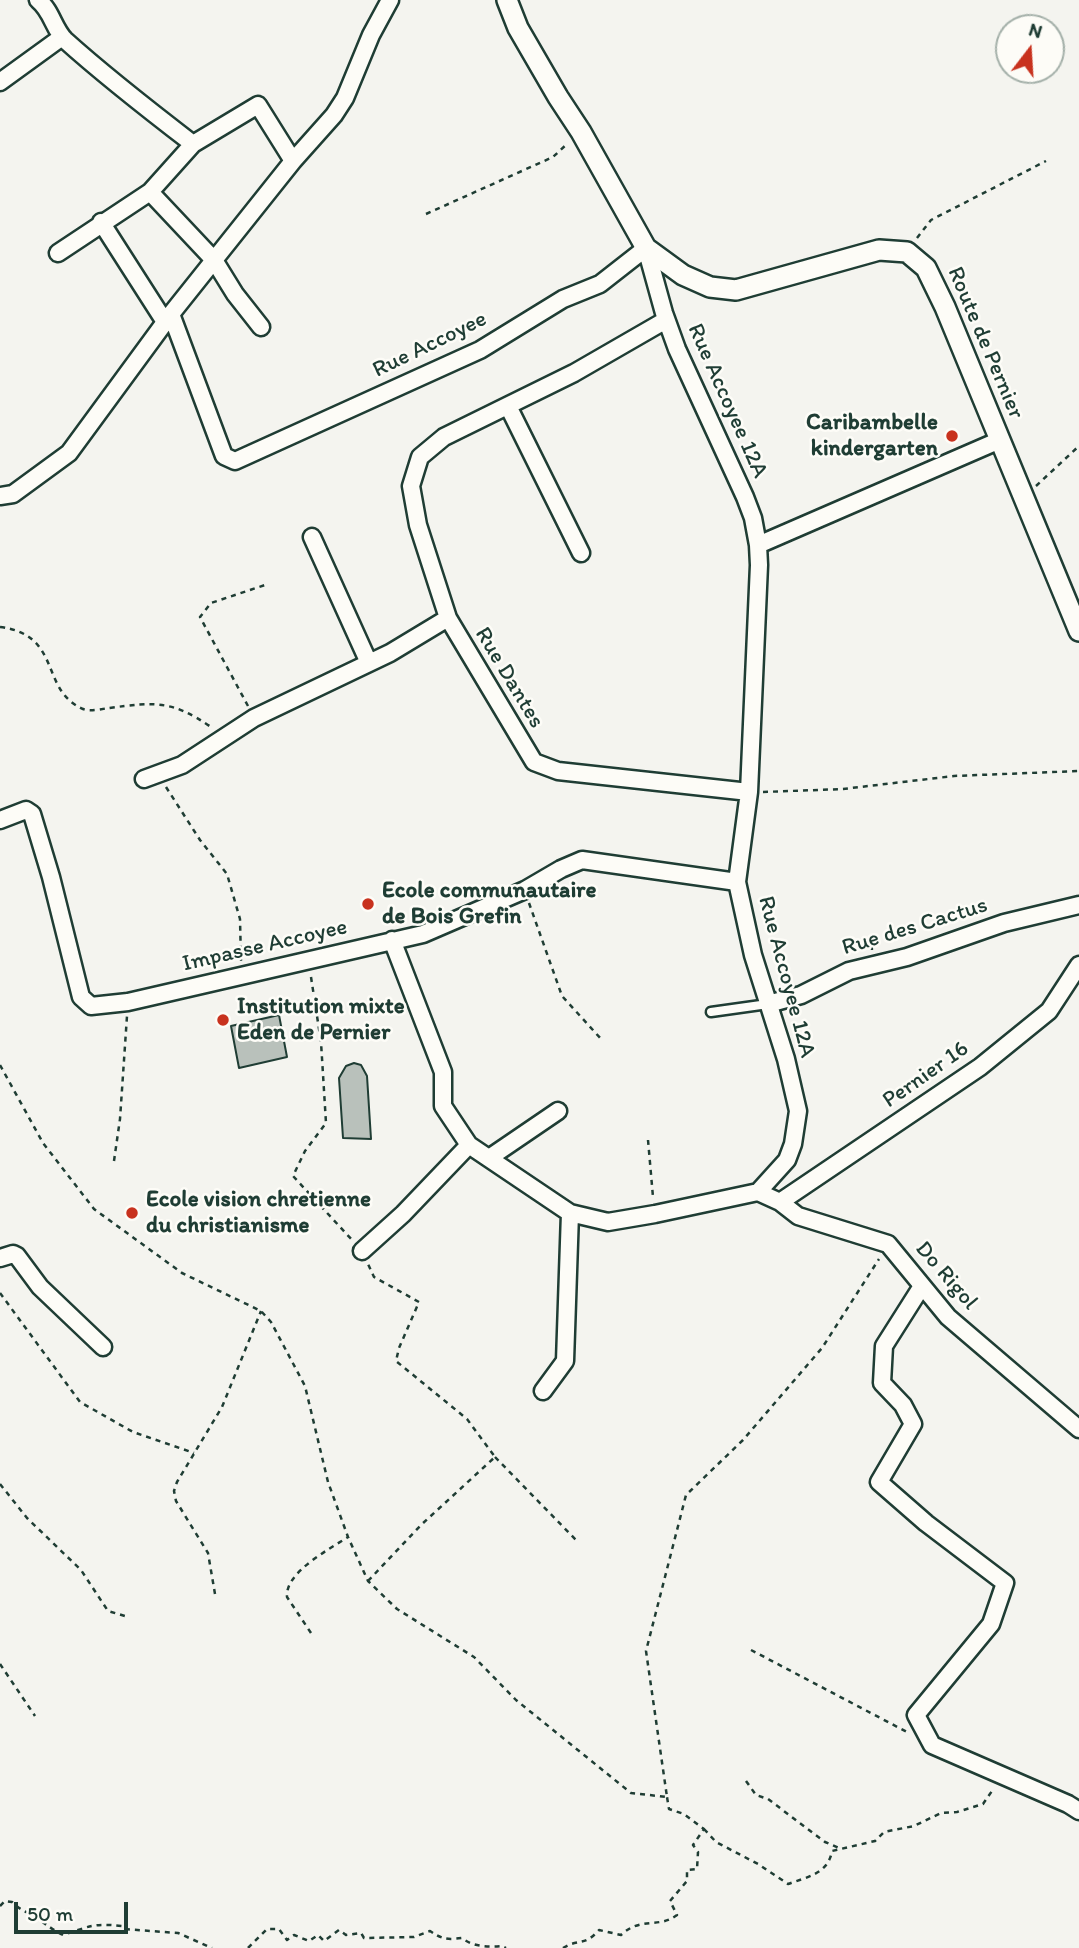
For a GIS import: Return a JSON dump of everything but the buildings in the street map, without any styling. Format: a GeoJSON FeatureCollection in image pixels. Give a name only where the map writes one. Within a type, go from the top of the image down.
{"type":"FeatureCollection","features":[{"type":"Feature","properties":{"kind":"street"},"geometry":{"type":"LineString","coordinates":[[38,0],[48,8],[62,37],[130,95],[194,144]]}},
{"type":"Feature","properties":{"kind":"street"},"geometry":{"type":"LineString","coordinates":[[0,496],[13,494],[69,453],[168,318],[293,161],[334,115],[345,98],[371,35],[390,0]]}},
{"type":"Feature","properties":{"kind":"street"},"geometry":{"type":"LineString","coordinates":[[507,0],[518,28],[581,132],[646,248],[683,275],[710,287],[736,290],[879,250],[907,252]]}},
{"type":"Feature","properties":{"kind":"street"},"geometry":{"type":"LineString","coordinates":[[0,82],[62,37]]}},
{"type":"Feature","properties":{"kind":"street"},"geometry":{"type":"LineString","coordinates":[[58,253],[150,192],[194,144],[258,104],[293,161]]}},
{"type":"Feature","properties":{"kind":"street"},"geometry":{"type":"LineString","coordinates":[[150,192],[214,260],[261,327]]}},
{"type":"Feature","properties":{"kind":"street"},"geometry":{"type":"LineString","coordinates":[[101,222],[168,318]]}},
{"type":"Feature","properties":{"kind":"street","name":"Rue Accoyee 12A"},"geometry":{"type":"LineString","coordinates":[[646,248],[666,320],[745,497],[758,545],[749,792],[737,881],[753,955],[786,1059],[798,1111],[793,1144],[787,1160],[758,1192]]}},
{"type":"Feature","properties":{"kind":"street","name":"Rue Accoyee"},"geometry":{"type":"LineString","coordinates":[[168,318],[224,456],[235,461],[480,350],[563,299],[600,284],[646,248]]}},
{"type":"Feature","properties":{"kind":"street","name":"Route de Pernier"},"geometry":{"type":"LineString","coordinates":[[907,252],[926,268],[946,307],[1079,631]]}},
{"type":"Feature","properties":{"kind":"street"},"geometry":{"type":"LineString","coordinates":[[448,618],[418,525],[411,486],[420,457],[444,437],[574,373],[666,320]]}},
{"type":"Feature","properties":{"kind":"street"},"geometry":{"type":"LineString","coordinates":[[508,406],[580,553]]}},
{"type":"Feature","properties":{"kind":"street"},"geometry":{"type":"LineString","coordinates":[[758,545],[1000,440]]}},
{"type":"Feature","properties":{"kind":"street"},"geometry":{"type":"LineString","coordinates":[[312,537],[369,663]]}},
{"type":"Feature","properties":{"kind":"street","name":"Rue Dantes"},"geometry":{"type":"LineString","coordinates":[[144,779],[182,765],[254,718],[369,663],[448,618],[534,762],[558,771],[749,792]]}},
{"type":"Feature","properties":{"kind":"street","name":"Impasse Accoyee"},"geometry":{"type":"LineString","coordinates":[[0,820],[26,810],[32,814],[81,997],[91,1006],[128,1002],[423,934],[525,890],[582,860],[737,881]]}},
{"type":"Feature","properties":{"kind":"street","name":"Rue des Cactus"},"geometry":{"type":"LineString","coordinates":[[768,1004],[801,995],[849,971],[908,957],[1004,923],[1079,905]]}},
{"type":"Feature","properties":{"kind":"street"},"geometry":{"type":"LineString","coordinates":[[392,940],[443,1072],[443,1106],[469,1145],[570,1213],[608,1222],[758,1192]]}},
{"type":"Feature","properties":{"kind":"street","name":"Pernier 16"},"geometry":{"type":"LineString","coordinates":[[780,1202],[980,1067],[1049,1011],[1079,965]]}},
{"type":"Feature","properties":{"kind":"street"},"geometry":{"type":"LineString","coordinates":[[489,1158],[558,1111]]}},
{"type":"Feature","properties":{"kind":"street"},"geometry":{"type":"LineString","coordinates":[[362,1251],[403,1214],[469,1145]]}},
{"type":"Feature","properties":{"kind":"street","name":"Do Rigol"},"geometry":{"type":"LineString","coordinates":[[758,1192],[780,1202],[798,1216],[888,1244],[948,1317],[1079,1429]]}},
{"type":"Feature","properties":{"kind":"street"},"geometry":{"type":"LineString","coordinates":[[543,1391],[565,1361],[570,1213]]}},
{"type":"Feature","properties":{"kind":"street"},"geometry":{"type":"LineString","coordinates":[[0,1258],[13,1254],[17,1256],[40,1287],[103,1347]]}},
{"type":"Feature","properties":{"kind":"street"},"geometry":{"type":"LineString","coordinates":[[922,1286],[884,1346],[881,1383],[903,1405],[913,1424],[879,1482],[926,1523],[1005,1583],[991,1624],[916,1715],[932,1745],[1079,1811]]}},
{"type":"Feature","properties":{"kind":"lane"},"geometry":{"type":"LineString","coordinates":[[711,1012],[768,1004]]}},
{"type":"Feature","properties":{"kind":"path"},"geometry":{"type":"LineString","coordinates":[[426,214],[553,157],[581,132]]}},
{"type":"Feature","properties":{"kind":"path"},"geometry":{"type":"LineString","coordinates":[[907,252],[931,220],[1046,160]]}},
{"type":"Feature","properties":{"kind":"path"},"geometry":{"type":"LineString","coordinates":[[1023,498],[1079,446]]}},
{"type":"Feature","properties":{"kind":"path"},"geometry":{"type":"LineString","coordinates":[[254,718],[200,617],[211,603],[268,584]]}},
{"type":"Feature","properties":{"kind":"path"},"geometry":{"type":"LineString","coordinates":[[0,626],[15,629],[35,640],[49,663],[63,697],[85,711],[161,703],[194,716],[226,737]]}},
{"type":"Feature","properties":{"kind":"path"},"geometry":{"type":"LineString","coordinates":[[749,792],[843,789],[954,776],[1079,771]]}},
{"type":"Feature","properties":{"kind":"path"},"geometry":{"type":"LineString","coordinates":[[161,773],[164,784],[227,874],[240,919],[243,976]]}},
{"type":"Feature","properties":{"kind":"path"},"geometry":{"type":"LineString","coordinates":[[525,890],[562,996],[602,1040]]}},
{"type":"Feature","properties":{"kind":"path"},"geometry":{"type":"LineString","coordinates":[[308,960],[321,1042],[326,1124],[305,1152],[293,1176],[362,1251],[374,1277],[419,1302],[399,1348],[396,1362],[467,1419],[495,1457],[577,1541]]}},
{"type":"Feature","properties":{"kind":"path"},"geometry":{"type":"LineString","coordinates":[[114,1161],[120,1119],[128,1002]]}},
{"type":"Feature","properties":{"kind":"path"},"geometry":{"type":"LineString","coordinates":[[0,1065],[43,1143],[94,1209],[182,1273],[261,1311],[271,1322],[305,1386],[328,1482],[368,1581],[397,1609],[474,1657],[516,1700],[631,1793],[667,1797]]}},
{"type":"Feature","properties":{"kind":"path"},"geometry":{"type":"LineString","coordinates":[[648,1140],[655,1214]]}},
{"type":"Feature","properties":{"kind":"path"},"geometry":{"type":"LineString","coordinates":[[888,1244],[822,1348],[743,1440],[686,1495],[646,1651],[667,1797],[670,1808],[684,1814],[716,1842],[758,1864],[788,1884],[815,1876],[830,1860],[832,1851],[875,1841],[884,1832],[914,1826],[941,1813],[957,1812],[983,1804],[995,1786],[1013,1780]]}},
{"type":"Feature","properties":{"kind":"path"},"geometry":{"type":"LineString","coordinates":[[0,1293],[80,1402],[133,1432],[194,1453]]}},
{"type":"Feature","properties":{"kind":"path"},"geometry":{"type":"LineString","coordinates":[[215,1594],[208,1553],[176,1501],[174,1491],[222,1407],[261,1311]]}},
{"type":"Feature","properties":{"kind":"path"},"geometry":{"type":"LineString","coordinates":[[368,1581],[421,1525],[495,1457]]}},
{"type":"Feature","properties":{"kind":"path"},"geometry":{"type":"LineString","coordinates":[[0,1484],[27,1518],[81,1570],[108,1611],[125,1616]]}},
{"type":"Feature","properties":{"kind":"path"},"geometry":{"type":"LineString","coordinates":[[310,1633],[287,1597],[289,1585],[305,1566],[348,1537]]}},
{"type":"Feature","properties":{"kind":"path"},"geometry":{"type":"LineString","coordinates":[[751,1650],[908,1733]]}},
{"type":"Feature","properties":{"kind":"path"},"geometry":{"type":"LineString","coordinates":[[0,1664],[35,1716]]}},
{"type":"Feature","properties":{"kind":"path"},"geometry":{"type":"LineString","coordinates":[[746,1782],[756,1795],[768,1799],[825,1842],[839,1848]]}},
{"type":"Feature","properties":{"kind":"path"},"geometry":{"type":"LineString","coordinates":[[563,1948],[570,1944],[586,1942],[599,1930],[621,1935],[631,1926],[670,1920],[677,1915],[670,1901],[687,1881],[687,1870],[697,1869],[698,1852],[693,1845],[704,1829]]}},
{"type":"Feature","properties":{"kind":"path"},"geometry":{"type":"LineString","coordinates":[[0,1906],[5,1901],[12,1902],[22,1912],[35,1916],[49,1929],[63,1935],[90,1926],[108,1924],[122,1926],[124,1929],[178,1933],[212,1948]]}},
{"type":"Feature","properties":{"kind":"path"},"geometry":{"type":"LineString","coordinates":[[248,1948],[267,1929],[279,1928],[287,1940],[294,1936],[309,1941],[317,1935],[324,1941],[339,1930],[346,1935],[360,1933],[364,1938],[414,1937],[430,1931],[439,1939],[462,1938],[470,1944],[491,1947],[502,1945],[506,1948]]}},
{"type":"Feature","properties":{"kind":"place","name":"Caribambelle kindergarten"},"geometry":{"type":"Point","coordinates":[952,436]}},
{"type":"Feature","properties":{"kind":"place","name":"Ecole communautaire de Bois Grefin"},"geometry":{"type":"Point","coordinates":[368,904]}},
{"type":"Feature","properties":{"kind":"place","name":"Institution mixte Eden de Pernier"},"geometry":{"type":"Point","coordinates":[223,1020]}},
{"type":"Feature","properties":{"kind":"place","name":"Ecole vision chretienne du christianisme"},"geometry":{"type":"Point","coordinates":[132,1213]}}]}
